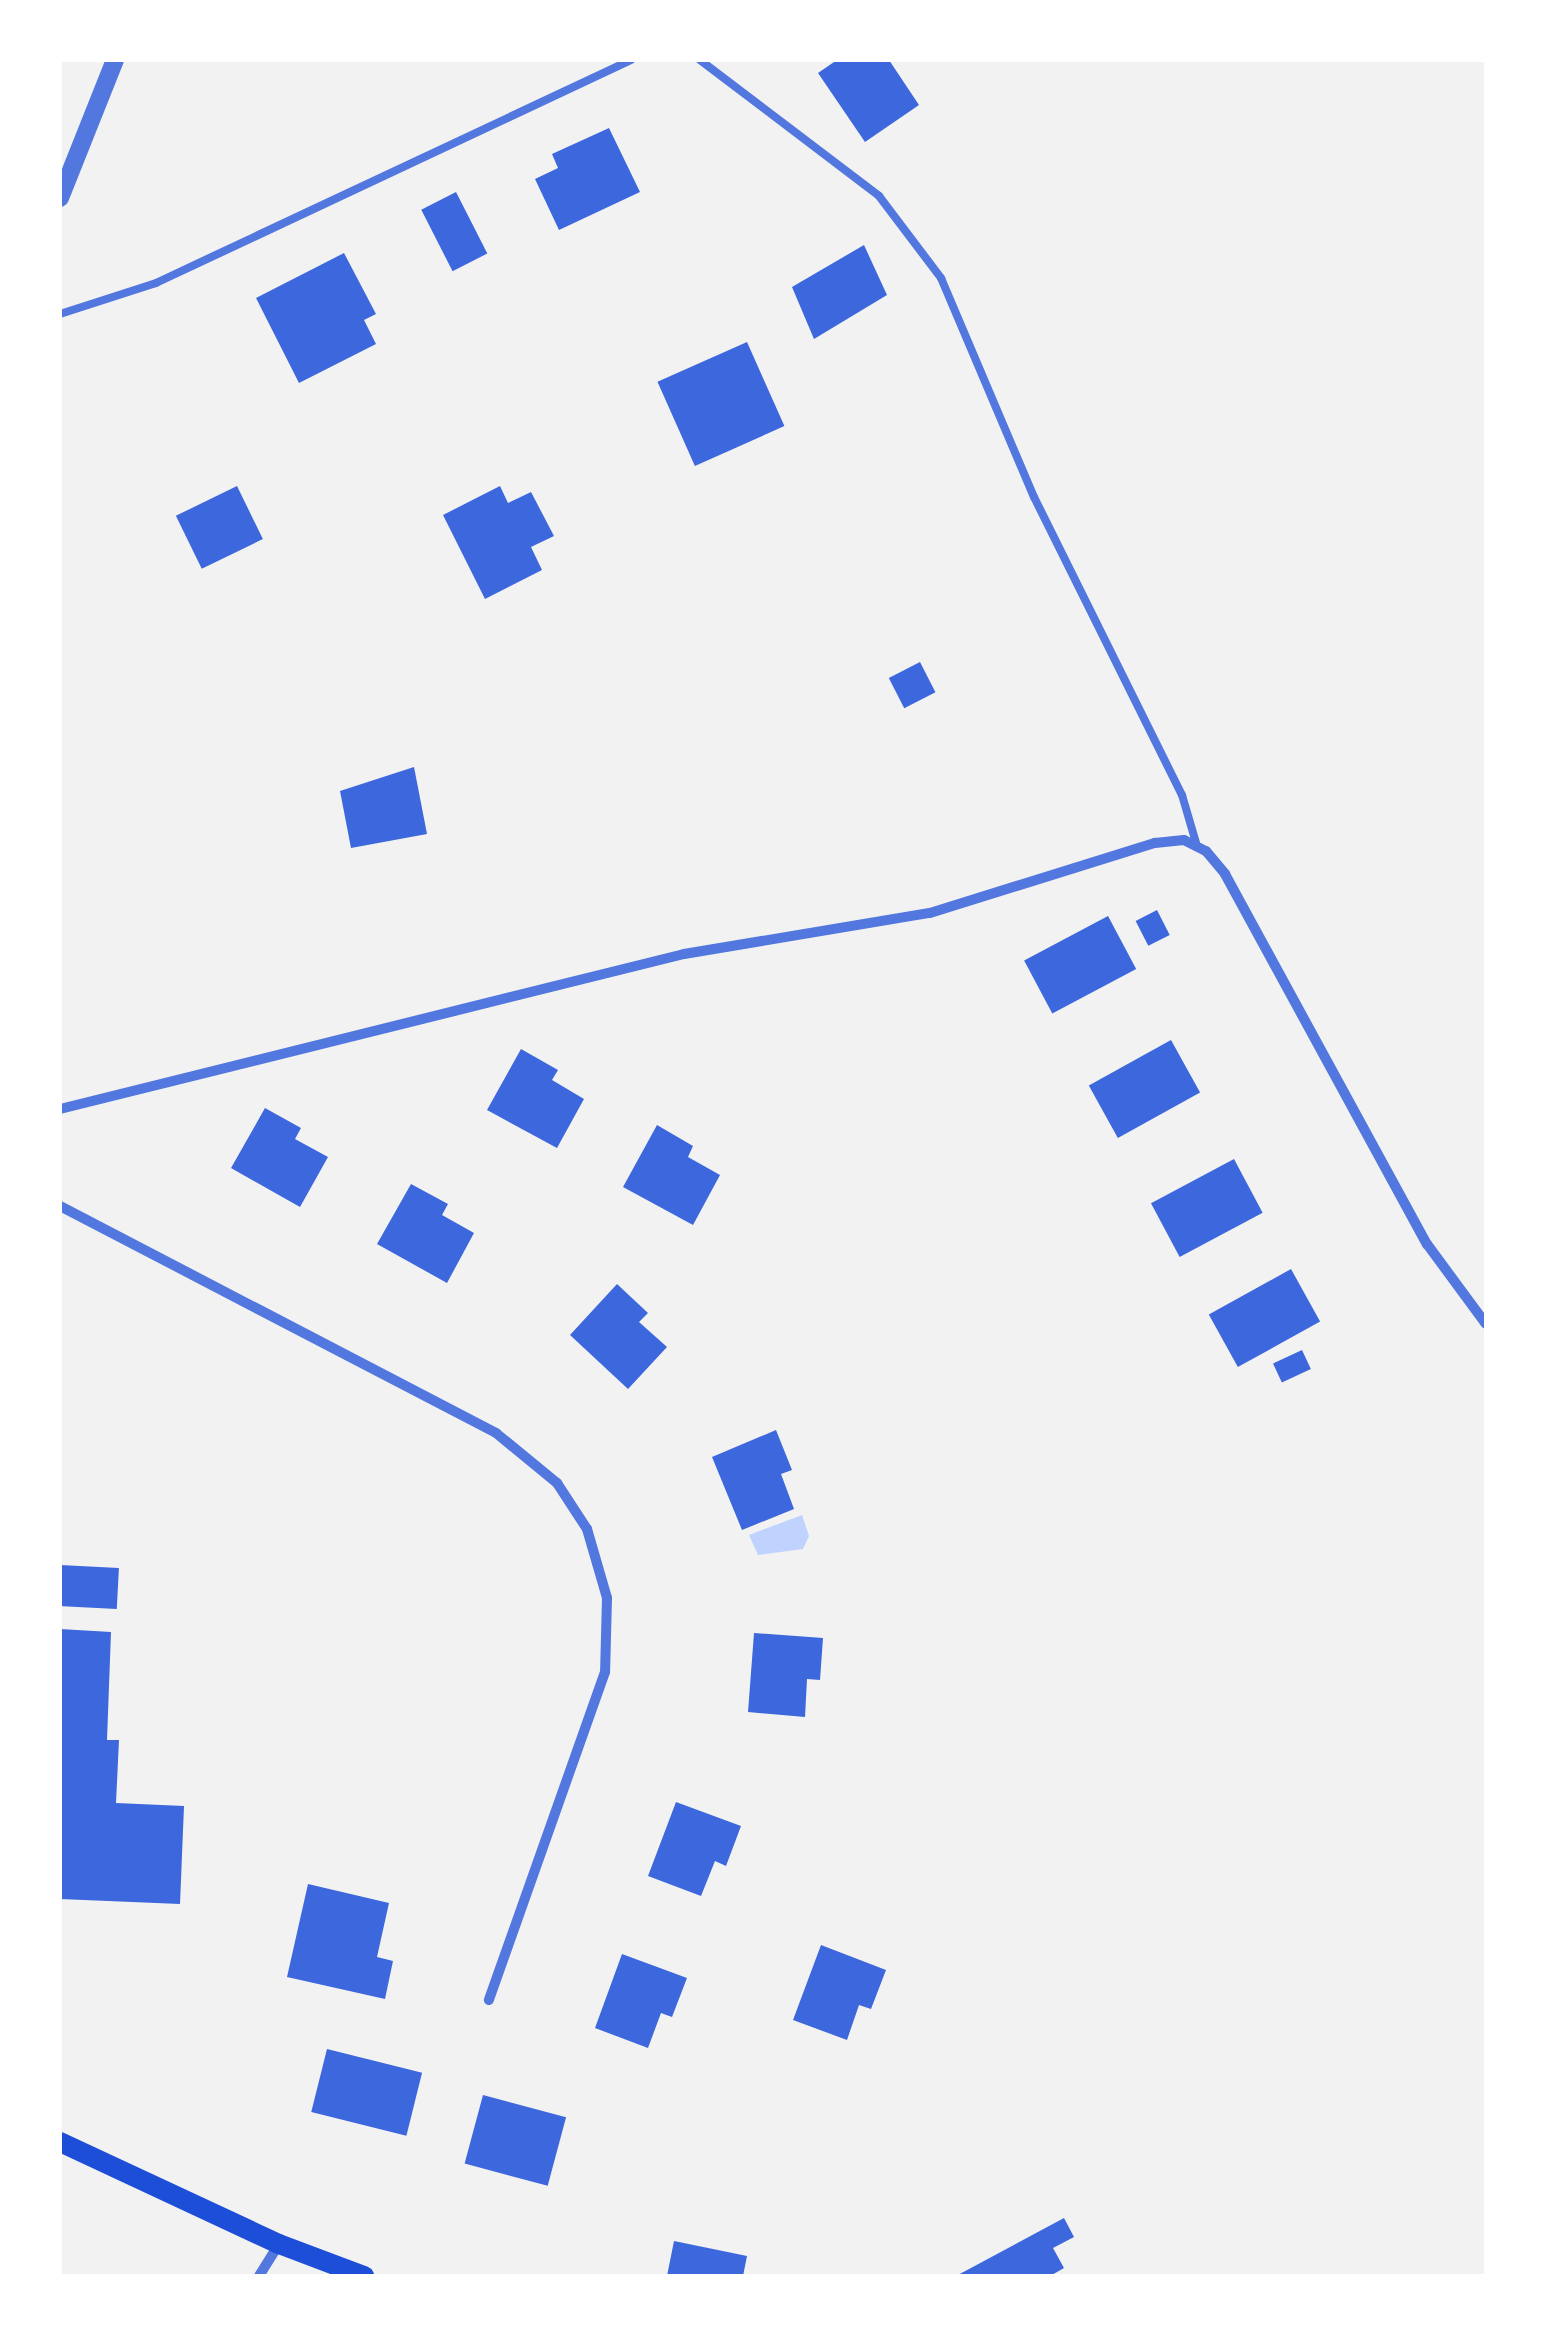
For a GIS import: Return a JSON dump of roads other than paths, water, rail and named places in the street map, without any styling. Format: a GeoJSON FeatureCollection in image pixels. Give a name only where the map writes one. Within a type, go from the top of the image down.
{"type":"FeatureCollection","features":[{"type":"Feature","properties":{"kind":"main road"},"geometry":{"type":"LineString","coordinates":[[60,2142],[279,2244],[364,2276]]}},
{"type":"Feature","properties":{"kind":"street"},"geometry":{"type":"LineString","coordinates":[[60,198],[115,60]]}},
{"type":"Feature","properties":{"kind":"street"},"geometry":{"type":"LineString","coordinates":[[60,1109],[477,1002],[716,948],[930,913],[1155,844],[1196,844],[1226,874],[1427,1244],[1486,1324]]}},
{"type":"Feature","properties":{"kind":"street"},"geometry":{"type":"LineString","coordinates":[[60,1206],[496,1432],[557,1483],[586,1529],[607,1598],[605,1672],[489,2000]]}},
{"type":"Feature","properties":{"kind":"street"},"geometry":{"type":"LineString","coordinates":[[259,2276],[279,2244]]}},
{"type":"Feature","properties":{"kind":"lane"},"geometry":{"type":"LineString","coordinates":[[60,314],[156,284],[630,60]]}},
{"type":"Feature","properties":{"kind":"lane"},"geometry":{"type":"LineString","coordinates":[[700,60],[878,196],[941,278],[1034,497],[1182,795],[1196,844]]}},
{"type":"Feature","properties":{"kind":"water"},"geometry":{"type":"Polygon","coordinates":[[[802,1515],[809,1536],[803,1549],[758,1555],[749,1535],[802,1515]]]}}]}
